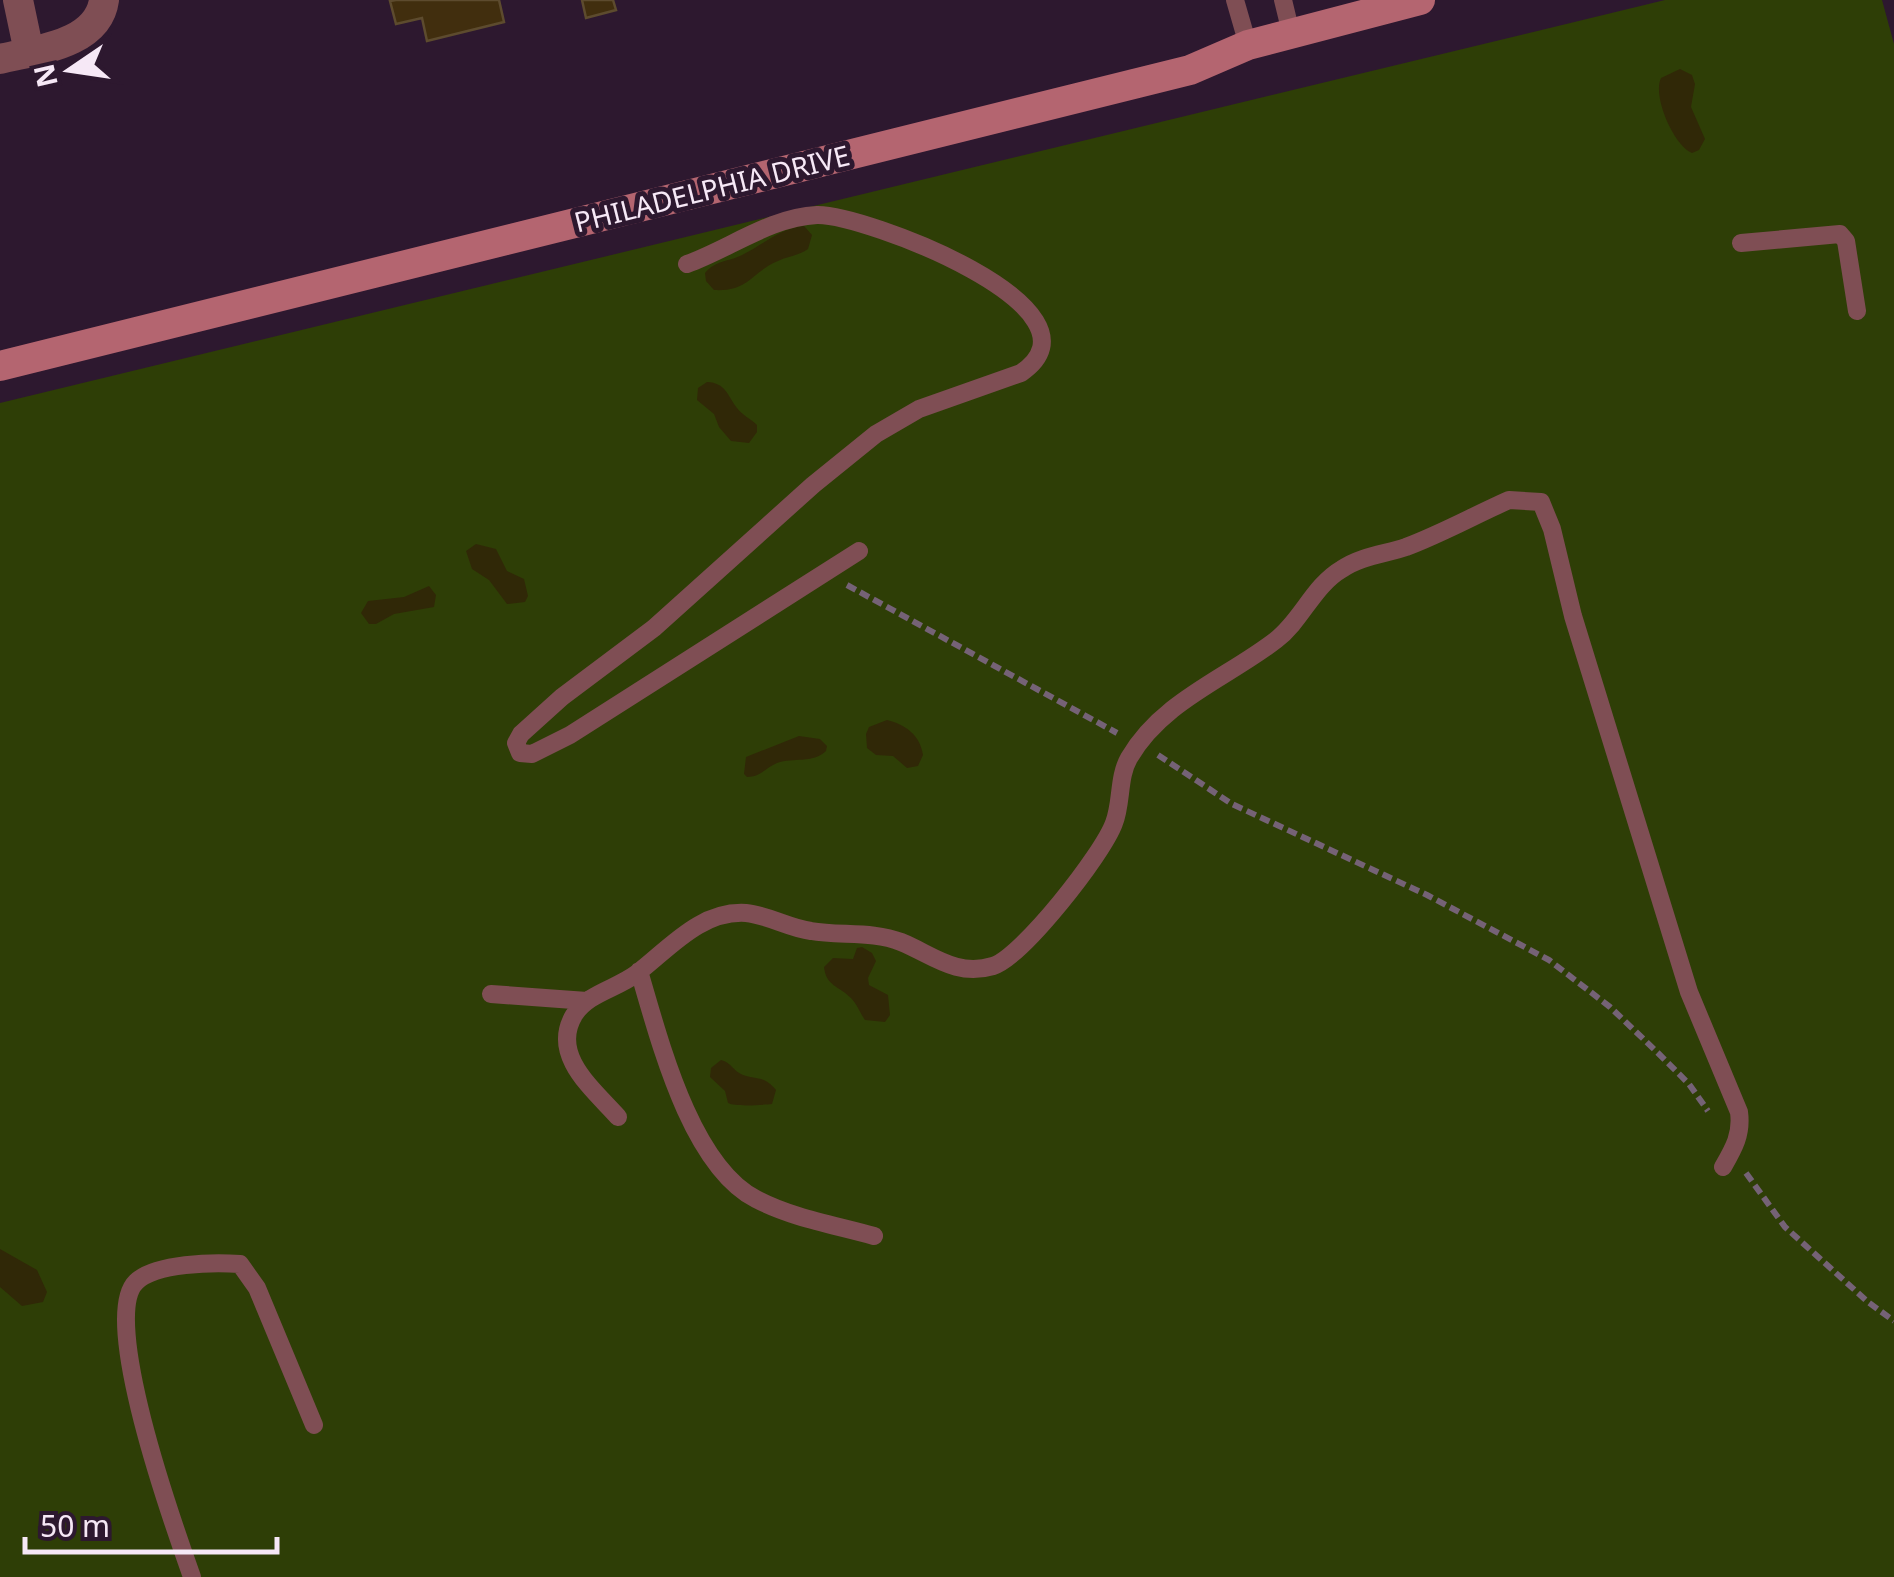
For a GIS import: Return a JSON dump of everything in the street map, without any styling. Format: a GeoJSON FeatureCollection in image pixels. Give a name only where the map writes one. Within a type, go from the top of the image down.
{"type":"FeatureCollection","features":[{"type":"Feature","properties":{"kind":"main road","name":"PHILADELPHIA DRIVE"},"geometry":{"type":"LineString","coordinates":[[0,366],[1190,70],[1248,45],[1420,0]]}},
{"type":"Feature","properties":{"kind":"street"},"geometry":{"type":"LineString","coordinates":[[18,0],[14,56],[75,39],[96,22],[104,0]]}},
{"type":"Feature","properties":{"kind":"lane"},"geometry":{"type":"LineString","coordinates":[[1234,0],[1248,45]]}},
{"type":"Feature","properties":{"kind":"lane"},"geometry":{"type":"LineString","coordinates":[[1283,0],[1292,33]]}},
{"type":"Feature","properties":{"kind":"lane"},"geometry":{"type":"LineString","coordinates":[[687,264],[786,222],[812,215],[839,216],[910,240],[975,271],[1016,297],[1038,325],[1042,337],[1040,352],[1033,364],[1021,372],[919,409],[876,434],[814,484],[654,628],[562,697],[516,744],[520,752],[532,754],[570,735],[859,551]]}},
{"type":"Feature","properties":{"kind":"lane"},"geometry":{"type":"LineString","coordinates":[[1741,242],[1840,234],[1846,241],[1857,311]]}},
{"type":"Feature","properties":{"kind":"lane"},"geometry":{"type":"LineString","coordinates":[[618,1117],[568,1057],[569,1023],[587,1001],[639,972],[668,944],[702,924],[745,913],[806,931],[889,937],[948,966],[996,966],[1033,934],[1086,868],[1114,823],[1128,759],[1157,722],[1212,680],[1274,641],[1294,624],[1324,581],[1345,566],[1406,547],[1509,500],[1526,499],[1541,502],[1552,530],[1578,634],[1689,992],[1739,1112],[1738,1141],[1724,1167]]}},
{"type":"Feature","properties":{"kind":"lane"},"geometry":{"type":"LineString","coordinates":[[639,972],[665,1059],[682,1100],[726,1177],[754,1198],[783,1210],[874,1236]]}},
{"type":"Feature","properties":{"kind":"lane"},"geometry":{"type":"LineString","coordinates":[[491,994],[587,1001]]}},
{"type":"Feature","properties":{"kind":"lane"},"geometry":{"type":"LineString","coordinates":[[192,1577],[133,1391],[126,1311],[129,1293],[136,1282],[153,1272],[217,1262],[240,1264],[256,1288],[314,1424]]}},
{"type":"Feature","properties":{"kind":"path"},"geometry":{"type":"LineString","coordinates":[[846,584],[1126,738]]}},
{"type":"Feature","properties":{"kind":"path"},"geometry":{"type":"LineString","coordinates":[[1142,746],[1232,804],[1428,895],[1549,960],[1610,1007],[1658,1053],[1689,1084],[1715,1123]]}},
{"type":"Feature","properties":{"kind":"path"},"geometry":{"type":"LineString","coordinates":[[1745,1172],[1786,1227],[1894,1321]]}},
{"type":"Feature","properties":{"kind":"green space"},"geometry":{"type":"Polygon","coordinates":[[[1665,0],[1882,0],[1894,44],[1894,1577],[0,1577],[0,403],[1665,0]]]}},
{"type":"Feature","properties":{"kind":"sand"},"geometry":{"type":"Polygon","coordinates":[[[1680,69],[1692,75],[1695,84],[1691,107],[1705,139],[1699,150],[1692,153],[1672,131],[1660,96],[1661,78],[1680,69]]]}},
{"type":"Feature","properties":{"kind":"sand"},"geometry":{"type":"Polygon","coordinates":[[[804,226],[812,235],[808,249],[769,265],[735,288],[714,290],[706,281],[705,273],[713,266],[787,230],[804,226]]]}},
{"type":"Feature","properties":{"kind":"sand"},"geometry":{"type":"Polygon","coordinates":[[[707,382],[722,387],[739,410],[757,425],[749,443],[731,441],[714,414],[697,400],[698,388],[707,382]]]}},
{"type":"Feature","properties":{"kind":"sand"},"geometry":{"type":"Polygon","coordinates":[[[476,544],[496,549],[507,571],[524,579],[528,596],[525,602],[507,604],[489,580],[472,569],[466,551],[476,544]]]}},
{"type":"Feature","properties":{"kind":"sand"},"geometry":{"type":"Polygon","coordinates":[[[429,586],[436,595],[434,607],[394,614],[376,624],[369,624],[361,613],[368,601],[404,597],[429,586]]]}},
{"type":"Feature","properties":{"kind":"sand"},"geometry":{"type":"Polygon","coordinates":[[[887,720],[915,736],[923,755],[918,766],[907,768],[893,756],[876,755],[867,748],[869,727],[887,720]]]}},
{"type":"Feature","properties":{"kind":"sand"},"geometry":{"type":"Polygon","coordinates":[[[799,736],[820,739],[827,746],[826,751],[815,758],[777,763],[756,776],[744,774],[746,757],[799,736]]]}},
{"type":"Feature","properties":{"kind":"sand"},"geometry":{"type":"Polygon","coordinates":[[[862,947],[876,961],[869,985],[888,995],[890,1015],[885,1022],[865,1020],[853,1000],[830,982],[825,973],[824,967],[833,958],[853,959],[857,948],[862,947]]]}},
{"type":"Feature","properties":{"kind":"sand"},"geometry":{"type":"Polygon","coordinates":[[[721,1060],[772,1086],[776,1090],[772,1104],[728,1103],[725,1091],[710,1077],[711,1068],[721,1060]]]}},
{"type":"Feature","properties":{"kind":"sand"},"geometry":{"type":"Polygon","coordinates":[[[0,1249],[37,1270],[47,1292],[43,1302],[22,1306],[0,1287],[0,1249]]]}},
{"type":"Feature","properties":{"kind":"building"},"geometry":{"type":"Polygon","coordinates":[[[499,0],[504,22],[427,41],[422,18],[396,24],[390,1],[499,0]]]}},
{"type":"Feature","properties":{"kind":"building"},"geometry":{"type":"Polygon","coordinates":[[[582,0],[613,0],[616,10],[586,18],[582,0]]]}}]}
